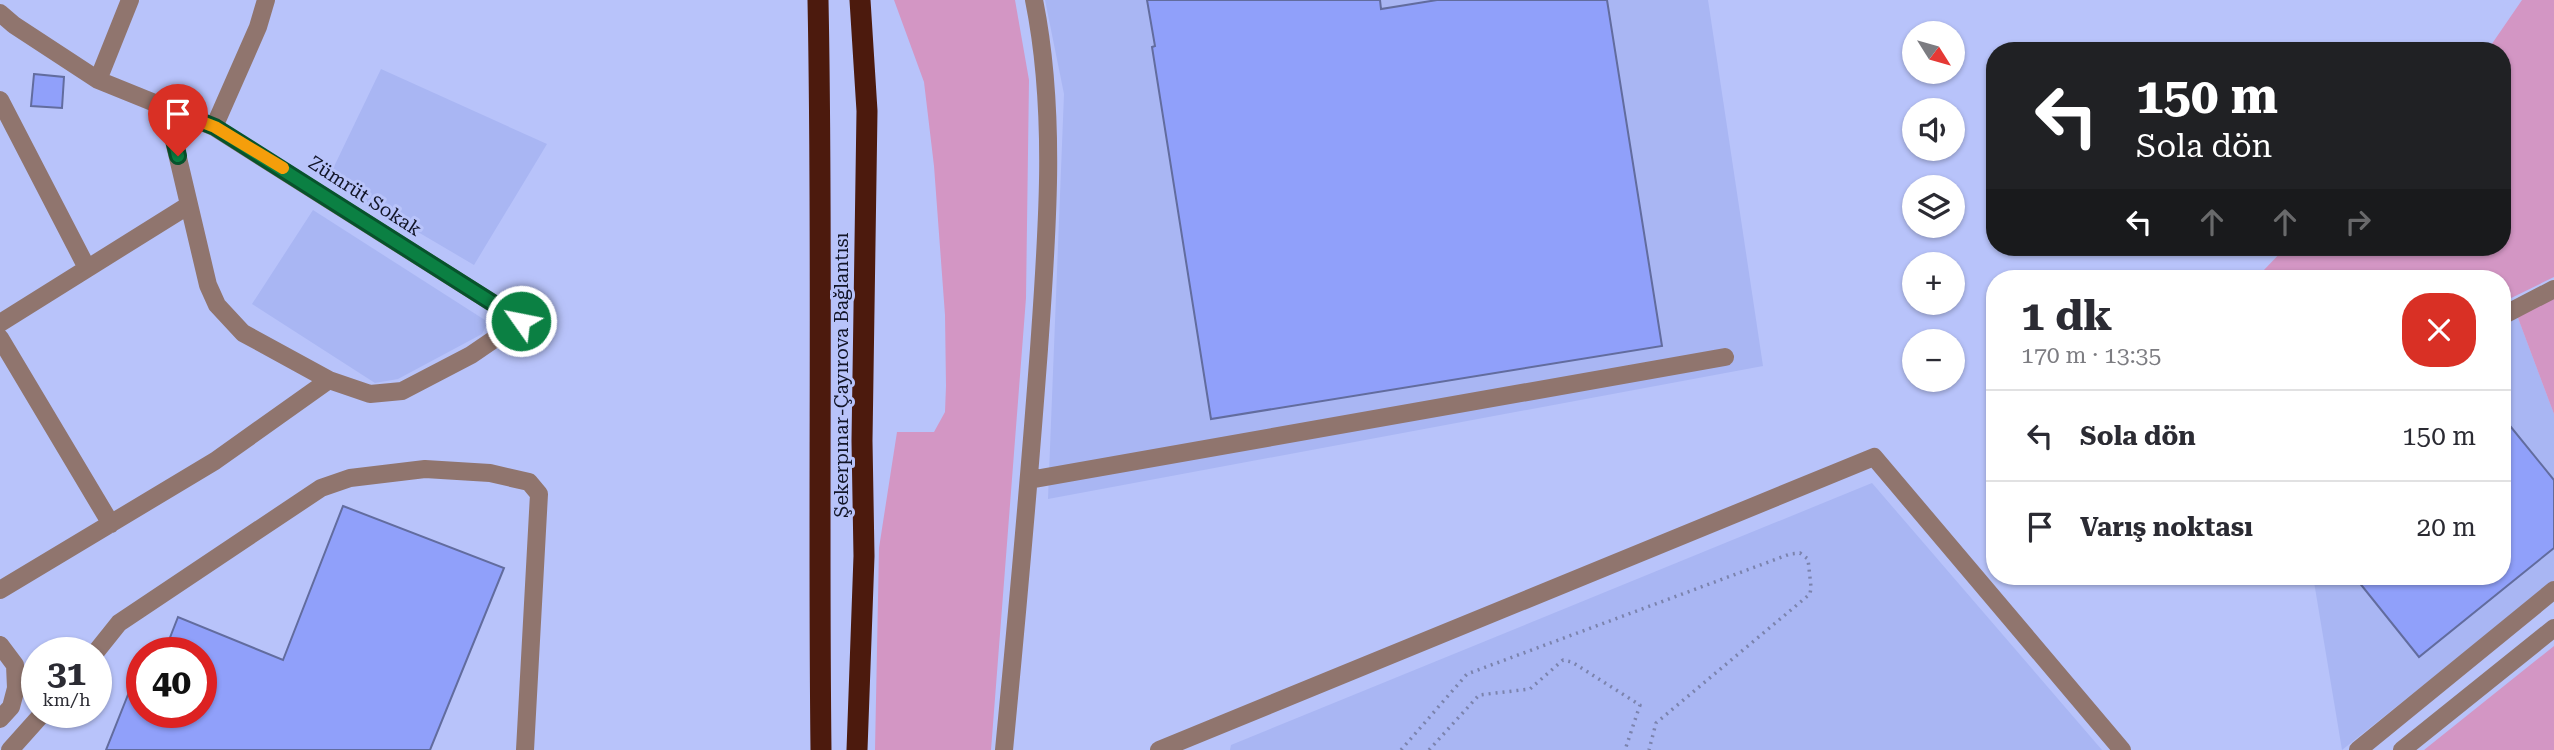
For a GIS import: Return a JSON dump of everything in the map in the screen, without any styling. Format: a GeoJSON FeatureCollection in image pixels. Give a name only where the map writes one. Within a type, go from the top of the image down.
{"type":"FeatureCollection","features":[{"type":"Feature","properties":{"kind":"highway","name":"Şekerpınar-Çayırova Bağlantısı"},"geometry":{"type":"LineString","coordinates":[[818,0],[821,148],[821,750]]}},
{"type":"Feature","properties":{"kind":"highway","name":"Şekerpınar-Çayırova Bağlantısı"},"geometry":{"type":"LineString","coordinates":[[857,750],[864,556],[862,441],[867,111],[860,0]]}},
{"type":"Feature","properties":{"kind":"street"},"geometry":{"type":"LineString","coordinates":[[98,80],[130,0]]}},
{"type":"Feature","properties":{"kind":"street"},"geometry":{"type":"LineString","coordinates":[[215,127],[258,27],[266,0]]}},
{"type":"Feature","properties":{"kind":"street"},"geometry":{"type":"LineString","coordinates":[[1004,750],[1029,480],[1047,237],[1046,88],[1040,28],[1034,0]]}},
{"type":"Feature","properties":{"kind":"street","name":"Zümrüt Sokak"},"geometry":{"type":"LineString","coordinates":[[0,13],[98,80],[215,127],[521,321],[471,355],[402,391],[370,394],[329,380]]}},
{"type":"Feature","properties":{"kind":"street"},"geometry":{"type":"LineString","coordinates":[[0,100],[87,268]]}},
{"type":"Feature","properties":{"kind":"street"},"geometry":{"type":"LineString","coordinates":[[0,590],[215,461],[329,380],[243,333],[217,305],[208,285],[166,107]]}},
{"type":"Feature","properties":{"kind":"street"},"geometry":{"type":"LineString","coordinates":[[0,323],[189,205]]}},
{"type":"Feature","properties":{"kind":"street"},"geometry":{"type":"LineString","coordinates":[[2511,311],[2554,289]]}},
{"type":"Feature","properties":{"kind":"street"},"geometry":{"type":"LineString","coordinates":[[0,338],[111,524]]}},
{"type":"Feature","properties":{"kind":"street"},"geometry":{"type":"LineString","coordinates":[[1029,480],[1725,357]]}},
{"type":"Feature","properties":{"kind":"street"},"geometry":{"type":"LineString","coordinates":[[1159,750],[1874,457],[2122,750]]}},
{"type":"Feature","properties":{"kind":"street"},"geometry":{"type":"LineString","coordinates":[[108,637],[119,623],[321,488],[350,478],[425,469],[490,473],[529,482],[539,494],[525,750]]}},
{"type":"Feature","properties":{"kind":"street"},"geometry":{"type":"LineString","coordinates":[[2358,750],[2554,590]]}},
{"type":"Feature","properties":{"kind":"street"},"geometry":{"type":"LineString","coordinates":[[2402,750],[2554,628]]}},
{"type":"Feature","properties":{"kind":"street"},"geometry":{"type":"LineString","coordinates":[[0,645],[15,665],[16,688],[11,707],[0,719]]}},
{"type":"Feature","properties":{"kind":"street"},"geometry":{"type":"LineString","coordinates":[[10,750],[30,728]]}},
{"type":"Feature","properties":{"kind":"path"},"geometry":{"type":"LineString","coordinates":[[1401,750],[1467,674],[1790,554],[1800,553],[1808,559],[1810,594],[1656,723],[1649,750]]}},
{"type":"Feature","properties":{"kind":"path"},"geometry":{"type":"LineString","coordinates":[[1429,750],[1479,695],[1530,689],[1563,660],[1572,662],[1640,705],[1625,750]]}},
{"type":"Feature","properties":{"kind":"shaded area"},"geometry":{"type":"Polygon","coordinates":[[[894,0],[1015,0],[1029,80],[1026,298],[991,750],[875,750],[879,548],[897,432],[934,432],[945,412],[946,386],[945,315],[934,166],[924,82],[894,0]]]}},
{"type":"Feature","properties":{"kind":"shaded area"},"geometry":{"type":"Polygon","coordinates":[[[1045,0],[1708,0],[1763,366],[1048,499],[1064,94],[1045,0]]]}},
{"type":"Feature","properties":{"kind":"shaded area"},"geometry":{"type":"Polygon","coordinates":[[[2522,0],[2554,0],[2554,277],[2511,298],[2511,270],[2264,270],[2277,256],[2511,256],[2511,42],[2493,42],[2522,0]]]}},
{"type":"Feature","properties":{"kind":"shaded area"},"geometry":{"type":"Polygon","coordinates":[[[381,69],[547,144],[474,265],[328,179],[381,69]]]}},
{"type":"Feature","properties":{"kind":"shaded area"},"geometry":{"type":"Polygon","coordinates":[[[313,210],[488,322],[482,334],[398,379],[375,383],[252,304],[313,210]]]}},
{"type":"Feature","properties":{"kind":"shaded area"},"geometry":{"type":"Polygon","coordinates":[[[2554,291],[2554,414],[2515,310],[2554,291]]]}},
{"type":"Feature","properties":{"kind":"shaded area"},"geometry":{"type":"Polygon","coordinates":[[[2515,310],[2554,414],[2554,581],[2342,750],[2314,585],[2511,585],[2511,312],[2515,310]]]}},
{"type":"Feature","properties":{"kind":"shaded area"},"geometry":{"type":"Polygon","coordinates":[[[1872,483],[2102,750],[1230,750],[1231,745],[1872,483]]]}},
{"type":"Feature","properties":{"kind":"shaded area"},"geometry":{"type":"Polygon","coordinates":[[[2554,646],[2554,750],[2424,750],[2554,646]]]}},
{"type":"Feature","properties":{"kind":"building"},"geometry":{"type":"Polygon","coordinates":[[[1147,0],[1380,0],[1381,9],[1437,0],[1607,0],[1662,346],[1211,419],[1152,47],[1155,46],[1147,0]]]}},
{"type":"Feature","properties":{"kind":"building"},"geometry":{"type":"Polygon","coordinates":[[[34,74],[64,77],[62,108],[31,106],[34,74]]]}},
{"type":"Feature","properties":{"kind":"building"},"geometry":{"type":"Polygon","coordinates":[[[2511,427],[2554,480],[2554,548],[2511,583],[2511,427]]]}},
{"type":"Feature","properties":{"kind":"building"},"geometry":{"type":"Polygon","coordinates":[[[343,506],[504,568],[430,750],[106,750],[126,700],[126,728],[217,728],[217,637],[170,637],[178,617],[283,660],[343,506]]]}},
{"type":"Feature","properties":{"kind":"building"},"geometry":{"type":"Polygon","coordinates":[[[2361,585],[2508,585],[2419,657],[2361,585]]]}},
{"type":"Feature","properties":{"kind":"slow traffic"},"geometry":{"type":"LineString","coordinates":[[202,122],[283,168]]}},
{"type":"Feature","properties":{"kind":"route"},"geometry":{"type":"LineString","coordinates":[[178,156],[166,107],[215,127],[521,321]]}}]}
